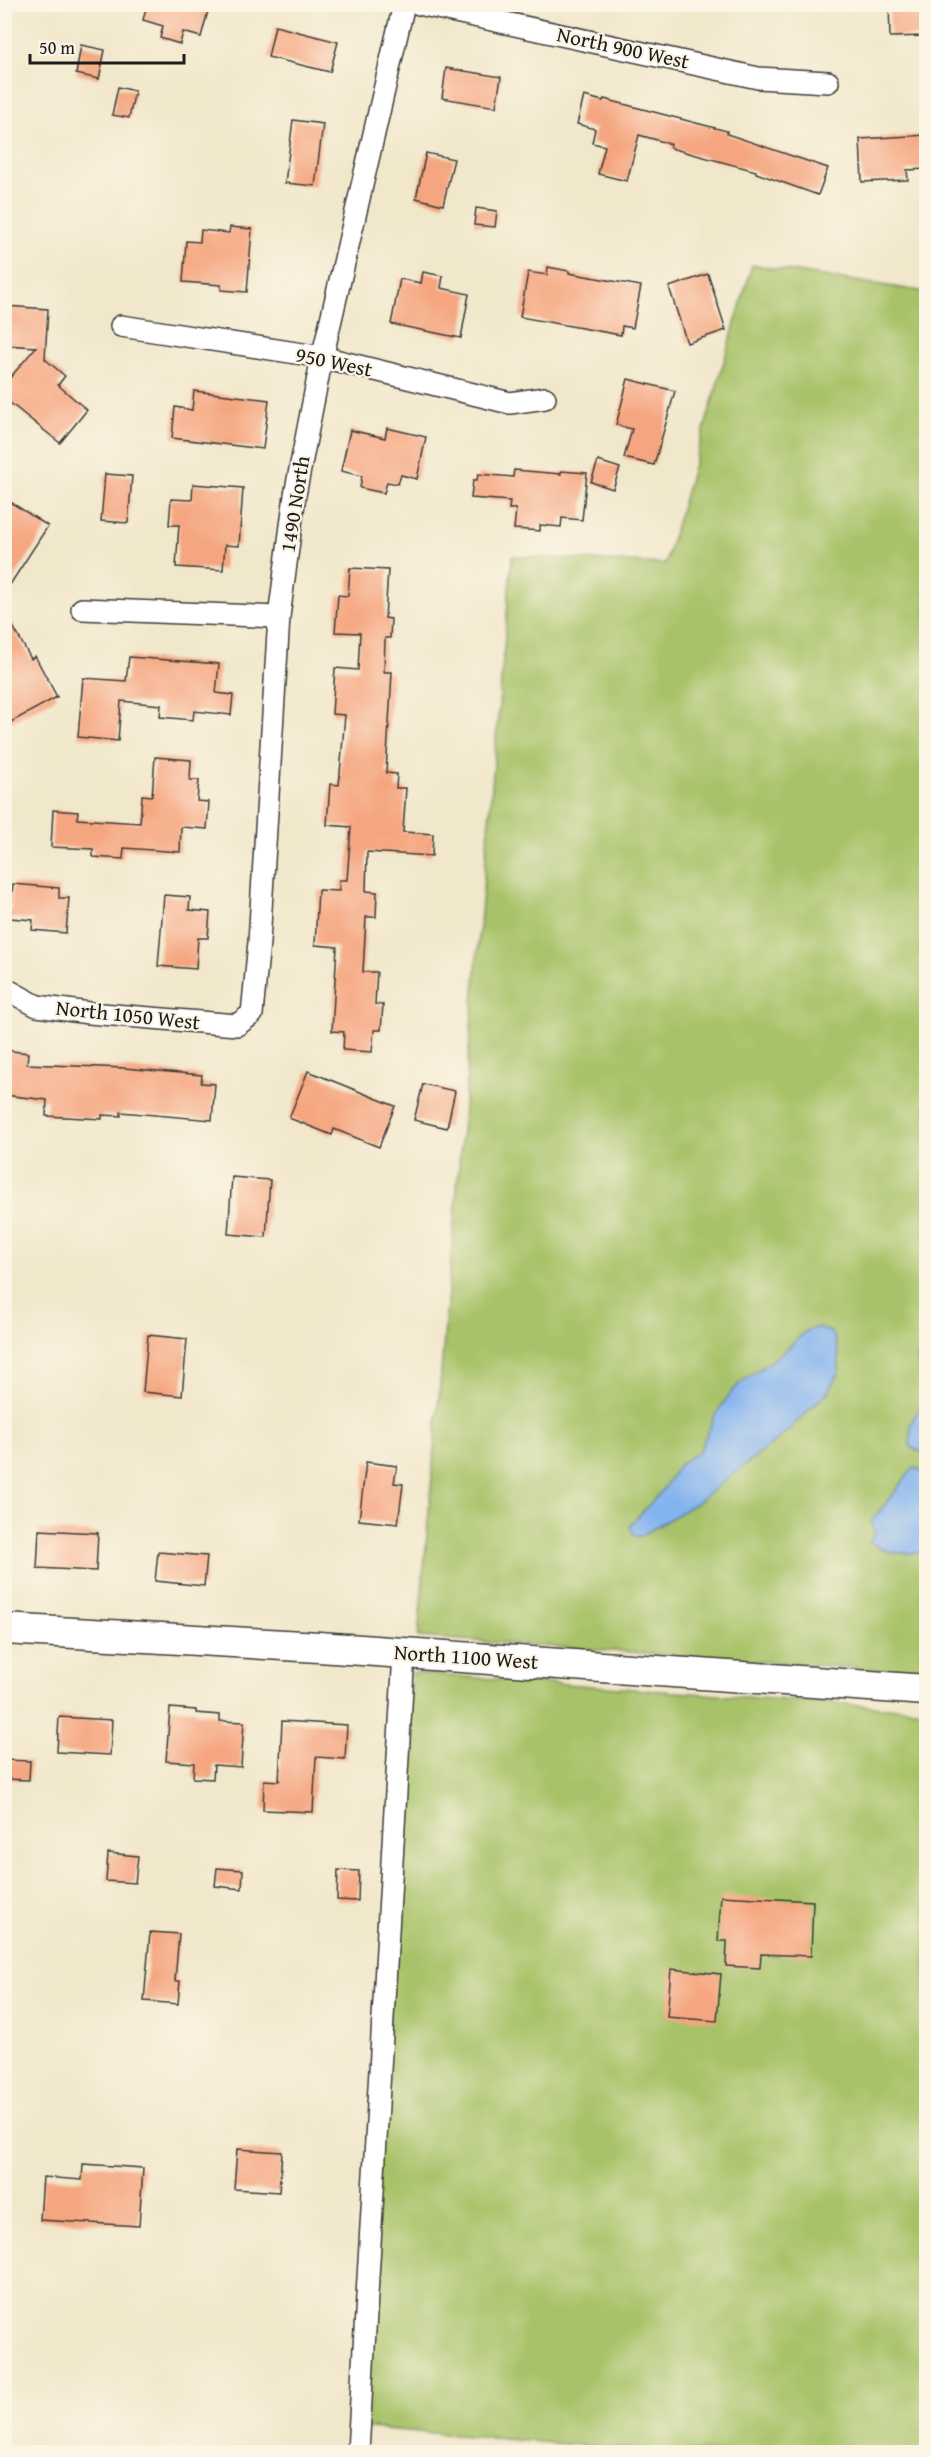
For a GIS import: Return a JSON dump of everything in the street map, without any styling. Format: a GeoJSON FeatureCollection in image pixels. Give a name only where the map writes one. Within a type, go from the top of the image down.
{"type":"FeatureCollection","features":[{"type":"Feature","properties":{"kind":"street","name":"1490 North"},"geometry":{"type":"LineString","coordinates":[[252,1014],[259,942],[279,617],[295,495],[322,357],[404,4]]}},
{"type":"Feature","properties":{"kind":"street","name":"North 900 West"},"geometry":{"type":"LineString","coordinates":[[419,4],[758,78],[828,82]]}},
{"type":"Feature","properties":{"kind":"street","name":"950 West"},"geometry":{"type":"LineString","coordinates":[[121,326],[322,357],[510,403],[545,398]]}},
{"type":"Feature","properties":{"kind":"street"},"geometry":{"type":"LineString","coordinates":[[82,609],[279,617]]}},
{"type":"Feature","properties":{"kind":"street","name":"North 1050 West"},"geometry":{"type":"LineString","coordinates":[[4,988],[37,1006],[89,1014],[237,1025],[252,1014]]}},
{"type":"Feature","properties":{"kind":"street","name":"North 1100 West"},"geometry":{"type":"LineString","coordinates":[[4,1629],[404,1653],[927,1690]]}},
{"type":"Feature","properties":{"kind":"street"},"geometry":{"type":"LineString","coordinates":[[358,2452],[404,1653]]}},
{"type":"Feature","properties":{"kind":"green space"},"geometry":{"type":"Polygon","coordinates":[[[752,265],[926,292],[926,1673],[418,1637],[512,556],[665,564],[752,265]]]}},
{"type":"Feature","properties":{"kind":"green space"},"geometry":{"type":"Polygon","coordinates":[[[412,1673],[926,1710],[926,2452],[662,2452],[359,2427],[412,1673]]]}},
{"type":"Feature","properties":{"kind":"water"},"geometry":{"type":"Polygon","coordinates":[[[818,1327],[829,1331],[834,1337],[838,1350],[839,1371],[828,1392],[780,1438],[695,1504],[639,1537],[635,1536],[630,1527],[632,1523],[662,1491],[679,1465],[700,1450],[715,1415],[729,1395],[739,1384],[786,1350],[806,1331],[818,1327]]]}},
{"type":"Feature","properties":{"kind":"water"},"geometry":{"type":"Polygon","coordinates":[[[926,1341],[926,1451],[922,1451],[915,1450],[910,1445],[911,1423],[922,1404],[925,1391],[917,1358],[926,1341]]]}},
{"type":"Feature","properties":{"kind":"water"},"geometry":{"type":"Polygon","coordinates":[[[914,1467],[926,1473],[926,1553],[891,1553],[870,1543],[875,1531],[871,1522],[914,1467]]]}},
{"type":"Feature","properties":{"kind":"building"},"geometry":{"type":"Polygon","coordinates":[[[147,4],[186,4],[208,11],[201,37],[183,32],[180,44],[160,38],[163,26],[143,20],[147,4]]]}},
{"type":"Feature","properties":{"kind":"building"},"geometry":{"type":"Polygon","coordinates":[[[889,4],[927,4],[927,36],[890,37],[889,4]]]}},
{"type":"Feature","properties":{"kind":"building"},"geometry":{"type":"Polygon","coordinates":[[[275,26],[338,42],[330,72],[268,57],[275,26]]]}},
{"type":"Feature","properties":{"kind":"building"},"geometry":{"type":"Polygon","coordinates":[[[81,45],[105,50],[99,79],[76,74],[81,45]]]}},
{"type":"Feature","properties":{"kind":"building"},"geometry":{"type":"Polygon","coordinates":[[[446,68],[501,77],[496,107],[442,98],[446,68]]]}},
{"type":"Feature","properties":{"kind":"building"},"geometry":{"type":"Polygon","coordinates":[[[118,87],[135,91],[129,118],[112,115],[118,87]]]}},
{"type":"Feature","properties":{"kind":"building"},"geometry":{"type":"Polygon","coordinates":[[[584,96],[603,101],[604,99],[727,131],[727,134],[828,168],[818,195],[756,173],[756,171],[670,148],[671,144],[639,135],[627,181],[598,174],[605,146],[592,143],[595,129],[577,124],[584,96]]]}},
{"type":"Feature","properties":{"kind":"building"},"geometry":{"type":"Polygon","coordinates":[[[293,120],[323,124],[315,186],[285,183],[293,120]]]}},
{"type":"Feature","properties":{"kind":"building"},"geometry":{"type":"Polygon","coordinates":[[[927,135],[927,169],[907,170],[908,180],[862,182],[860,139],[927,135]]]}},
{"type":"Feature","properties":{"kind":"building"},"geometry":{"type":"Polygon","coordinates":[[[426,153],[454,159],[443,205],[416,198],[426,153]]]}},
{"type":"Feature","properties":{"kind":"building"},"geometry":{"type":"Polygon","coordinates":[[[476,208],[497,211],[495,227],[474,225],[476,208]]]}},
{"type":"Feature","properties":{"kind":"building"},"geometry":{"type":"Polygon","coordinates":[[[230,227],[252,229],[247,292],[221,290],[221,285],[183,282],[186,241],[200,242],[201,230],[229,233],[230,227]]]}},
{"type":"Feature","properties":{"kind":"building"},"geometry":{"type":"Polygon","coordinates":[[[548,267],[641,286],[633,328],[622,326],[621,335],[520,317],[528,272],[547,275],[548,267]]]}},
{"type":"Feature","properties":{"kind":"building"},"geometry":{"type":"Polygon","coordinates":[[[423,272],[443,276],[441,288],[469,294],[461,338],[391,324],[400,279],[421,283],[423,272]]]}},
{"type":"Feature","properties":{"kind":"building"},"geometry":{"type":"Polygon","coordinates":[[[708,274],[726,330],[687,343],[669,287],[708,274]]]}},
{"type":"Feature","properties":{"kind":"building"},"geometry":{"type":"Polygon","coordinates":[[[4,306],[48,309],[45,359],[65,376],[58,385],[87,410],[60,443],[4,398],[4,385],[36,347],[4,345],[4,306]]]}},
{"type":"Feature","properties":{"kind":"building"},"geometry":{"type":"Polygon","coordinates":[[[628,379],[675,391],[654,465],[624,458],[632,429],[616,425],[628,379]]]}},
{"type":"Feature","properties":{"kind":"building"},"geometry":{"type":"Polygon","coordinates":[[[194,391],[269,400],[263,449],[172,438],[175,407],[192,410],[194,391]]]}},
{"type":"Feature","properties":{"kind":"building"},"geometry":{"type":"Polygon","coordinates":[[[387,428],[426,437],[417,479],[401,475],[398,484],[387,482],[384,493],[360,488],[362,476],[341,471],[350,430],[385,438],[387,428]]]}},
{"type":"Feature","properties":{"kind":"building"},"geometry":{"type":"Polygon","coordinates":[[[598,461],[620,468],[613,489],[591,482],[598,461]]]}},
{"type":"Feature","properties":{"kind":"building"},"geometry":{"type":"Polygon","coordinates":[[[514,470],[561,474],[561,471],[587,473],[582,520],[562,518],[561,527],[540,525],[540,531],[514,529],[516,509],[509,509],[510,501],[471,498],[473,480],[477,480],[478,474],[513,477],[514,470]]]}},
{"type":"Feature","properties":{"kind":"building"},"geometry":{"type":"Polygon","coordinates":[[[105,474],[132,476],[128,523],[101,521],[105,474]]]}},
{"type":"Feature","properties":{"kind":"building"},"geometry":{"type":"Polygon","coordinates":[[[193,484],[243,488],[239,546],[225,545],[223,570],[176,567],[179,525],[169,525],[171,499],[192,500],[193,484]]]}},
{"type":"Feature","properties":{"kind":"building"},"geometry":{"type":"Polygon","coordinates":[[[4,498],[48,526],[4,594],[4,498]]]}},
{"type":"Feature","properties":{"kind":"building"},"geometry":{"type":"Polygon","coordinates":[[[350,568],[388,570],[385,618],[391,619],[390,638],[385,638],[384,672],[392,672],[386,773],[397,774],[396,788],[406,788],[403,832],[433,834],[432,856],[367,852],[366,891],[377,892],[376,917],[366,917],[363,972],[377,972],[375,1004],[383,1005],[381,1030],[374,1030],[372,1052],[343,1050],[344,1032],[332,1031],[337,947],[315,945],[318,890],[339,891],[339,880],[347,880],[351,827],[327,825],[330,784],[339,785],[345,715],[332,714],[335,668],[358,670],[360,633],[335,632],[338,595],[348,596],[350,568]]]}},
{"type":"Feature","properties":{"kind":"building"},"geometry":{"type":"Polygon","coordinates":[[[4,610],[31,659],[35,656],[57,697],[11,722],[4,710],[4,610]]]}},
{"type":"Feature","properties":{"kind":"building"},"geometry":{"type":"Polygon","coordinates":[[[129,657],[219,664],[216,693],[233,695],[231,715],[194,711],[193,720],[160,717],[161,705],[121,701],[118,741],[78,737],[83,678],[126,681],[129,657]]]}},
{"type":"Feature","properties":{"kind":"building"},"geometry":{"type":"Polygon","coordinates":[[[155,757],[191,760],[190,780],[199,780],[197,801],[209,802],[207,829],[181,827],[180,852],[124,848],[123,859],[93,857],[93,849],[51,847],[53,810],[78,812],[77,819],[140,823],[142,795],[152,796],[155,757]]]}},
{"type":"Feature","properties":{"kind":"building"},"geometry":{"type":"Polygon","coordinates":[[[13,884],[59,888],[59,898],[69,898],[66,933],[32,930],[33,920],[10,918],[13,884]]]}},
{"type":"Feature","properties":{"kind":"building"},"geometry":{"type":"Polygon","coordinates":[[[164,895],[190,897],[189,910],[210,912],[208,938],[198,938],[196,969],[158,966],[164,895]]]}},
{"type":"Feature","properties":{"kind":"building"},"geometry":{"type":"Polygon","coordinates":[[[4,1050],[28,1053],[27,1064],[124,1068],[202,1075],[201,1083],[215,1084],[212,1120],[121,1112],[121,1116],[102,1115],[102,1119],[46,1116],[47,1100],[4,1095],[4,1050]]]}},
{"type":"Feature","properties":{"kind":"building"},"geometry":{"type":"Polygon","coordinates":[[[308,1071],[395,1106],[379,1147],[334,1129],[332,1135],[289,1118],[308,1071]]]}},
{"type":"Feature","properties":{"kind":"building"},"geometry":{"type":"Polygon","coordinates":[[[423,1084],[455,1091],[447,1128],[414,1120],[423,1084]]]}},
{"type":"Feature","properties":{"kind":"building"},"geometry":{"type":"Polygon","coordinates":[[[232,1177],[270,1180],[266,1237],[228,1234],[232,1177]]]}},
{"type":"Feature","properties":{"kind":"building"},"geometry":{"type":"Polygon","coordinates":[[[148,1335],[187,1339],[182,1396],[143,1392],[148,1335]]]}},
{"type":"Feature","properties":{"kind":"building"},"geometry":{"type":"Polygon","coordinates":[[[366,1462],[397,1466],[394,1483],[403,1484],[398,1524],[359,1520],[366,1462]]]}},
{"type":"Feature","properties":{"kind":"building"},"geometry":{"type":"Polygon","coordinates":[[[39,1530],[98,1533],[96,1571],[37,1568],[39,1530]]]}},
{"type":"Feature","properties":{"kind":"building"},"geometry":{"type":"Polygon","coordinates":[[[158,1552],[207,1556],[204,1586],[155,1581],[158,1552]]]}},
{"type":"Feature","properties":{"kind":"building"},"geometry":{"type":"Polygon","coordinates":[[[170,1708],[220,1715],[220,1721],[244,1722],[241,1767],[214,1765],[213,1779],[193,1778],[194,1763],[166,1761],[170,1708]]]}},
{"type":"Feature","properties":{"kind":"building"},"geometry":{"type":"Polygon","coordinates":[[[59,1717],[112,1720],[110,1755],[57,1752],[59,1717]]]}},
{"type":"Feature","properties":{"kind":"building"},"geometry":{"type":"Polygon","coordinates":[[[282,1721],[347,1725],[345,1759],[316,1757],[313,1812],[263,1810],[264,1780],[279,1781],[282,1721]]]}},
{"type":"Feature","properties":{"kind":"building"},"geometry":{"type":"Polygon","coordinates":[[[4,1760],[30,1761],[29,1780],[4,1779],[4,1760]]]}},
{"type":"Feature","properties":{"kind":"building"},"geometry":{"type":"Polygon","coordinates":[[[108,1853],[138,1856],[135,1883],[106,1881],[108,1853]]]}},
{"type":"Feature","properties":{"kind":"building"},"geometry":{"type":"Polygon","coordinates":[[[217,1868],[243,1870],[242,1889],[215,1886],[217,1868]]]}},
{"type":"Feature","properties":{"kind":"building"},"geometry":{"type":"Polygon","coordinates":[[[338,1870],[359,1871],[358,1901],[337,1900],[338,1870]]]}},
{"type":"Feature","properties":{"kind":"building"},"geometry":{"type":"Polygon","coordinates":[[[721,1896],[813,1901],[811,1956],[761,1954],[760,1968],[726,1966],[727,1941],[718,1941],[721,1896]]]}},
{"type":"Feature","properties":{"kind":"building"},"geometry":{"type":"Polygon","coordinates":[[[150,1932],[179,1934],[175,1981],[180,1981],[178,2004],[144,2001],[150,1932]]]}},
{"type":"Feature","properties":{"kind":"building"},"geometry":{"type":"Polygon","coordinates":[[[671,1969],[721,1974],[717,2021],[667,2017],[671,1969]]]}},
{"type":"Feature","properties":{"kind":"building"},"geometry":{"type":"Polygon","coordinates":[[[237,2149],[282,2152],[279,2192],[234,2189],[237,2149]]]}},
{"type":"Feature","properties":{"kind":"building"},"geometry":{"type":"Polygon","coordinates":[[[83,2164],[143,2168],[139,2226],[40,2220],[43,2177],[82,2180],[83,2164]]]}}]}
